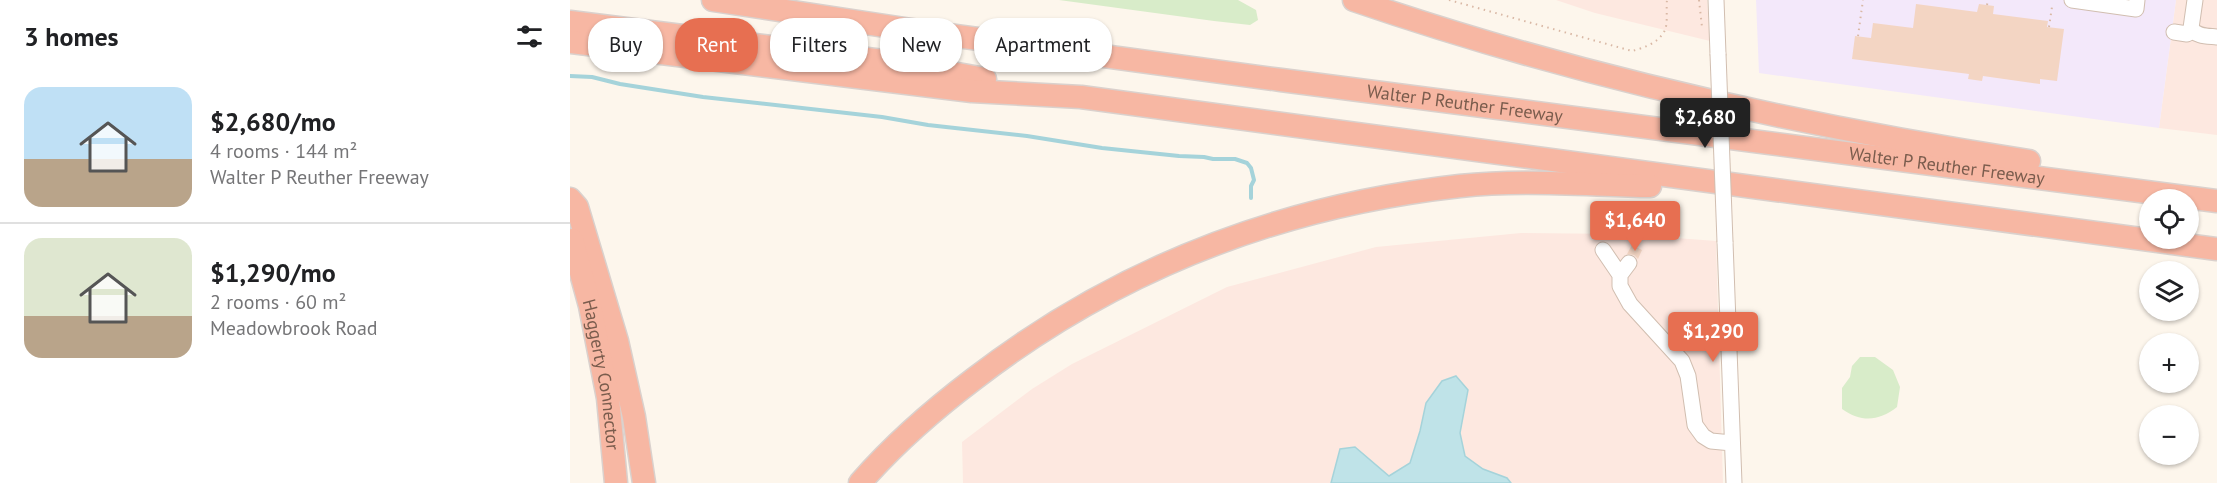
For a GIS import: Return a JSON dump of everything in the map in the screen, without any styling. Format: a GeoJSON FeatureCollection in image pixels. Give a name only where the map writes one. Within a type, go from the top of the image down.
{"type":"FeatureCollection","features":[{"type":"Feature","properties":{"kind":"highway","name":"Walter P Reuther Freeway"},"geometry":{"type":"LineString","coordinates":[[713,0],[905,29],[1281,80],[2217,201]]}},
{"type":"Feature","properties":{"kind":"highway"},"geometry":{"type":"LineString","coordinates":[[1354,0],[1498,45],[1734,107],[1907,142],[2217,190]]}},
{"type":"Feature","properties":{"kind":"highway"},"geometry":{"type":"LineString","coordinates":[[570,22],[891,62],[1081,97],[2217,249]]}},
{"type":"Feature","properties":{"kind":"highway"},"geometry":{"type":"LineString","coordinates":[[570,42],[972,91],[1081,97]]}},
{"type":"Feature","properties":{"kind":"highway"},"geometry":{"type":"LineString","coordinates":[[861,483],[875,466],[938,406],[1043,329],[1110,290],[1179,257],[1247,232],[1325,209],[1383,196],[1462,186],[1526,183],[1667,186],[1731,184]]}},
{"type":"Feature","properties":{"kind":"highway"},"geometry":{"type":"LineString","coordinates":[[570,199],[577,207],[617,341],[634,417],[644,483]]}},
{"type":"Feature","properties":{"kind":"highway","name":"Haggerty Connector"},"geometry":{"type":"LineString","coordinates":[[570,232],[590,306],[608,398],[616,483]]}},
{"type":"Feature","properties":{"kind":"street"},"geometry":{"type":"LineString","coordinates":[[1716,0],[1734,483]]}},
{"type":"Feature","properties":{"kind":"street"},"geometry":{"type":"LineString","coordinates":[[2072,0],[2136,9],[2137,0]]}},
{"type":"Feature","properties":{"kind":"street"},"geometry":{"type":"LineString","coordinates":[[2195,0],[2193,31],[2199,35],[2217,38]]}},
{"type":"Feature","properties":{"kind":"street"},"geometry":{"type":"LineString","coordinates":[[2174,32],[2187,34],[2193,31]]}},
{"type":"Feature","properties":{"kind":"street"},"geometry":{"type":"LineString","coordinates":[[1604,249],[1624,269],[1620,286],[1630,303],[1682,361],[1688,376],[1695,425],[1703,436],[1712,441],[1732,443]]}},
{"type":"Feature","properties":{"kind":"path"},"geometry":{"type":"LineString","coordinates":[[1449,0],[1575,37],[1632,51],[1643,49],[1654,42],[1665,30],[1667,0]]}},
{"type":"Feature","properties":{"kind":"path"},"geometry":{"type":"LineString","coordinates":[[1858,36],[1863,0]]}},
{"type":"Feature","properties":{"kind":"path"},"geometry":{"type":"LineString","coordinates":[[1988,0],[1988,5]]}},
{"type":"Feature","properties":{"kind":"path"},"geometry":{"type":"LineString","coordinates":[[2049,27],[2052,7]]}},
{"type":"Feature","properties":{"kind":"shaded area"},"geometry":{"type":"Polygon","coordinates":[[[1556,0],[1707,0],[1710,41],[1595,13],[1556,0]]]}},
{"type":"Feature","properties":{"kind":"shaded area"},"geometry":{"type":"Polygon","coordinates":[[[1756,0],[2176,0],[2159,128],[1759,73],[1756,0]]]}},
{"type":"Feature","properties":{"kind":"shaded area"},"geometry":{"type":"Polygon","coordinates":[[[2176,0],[2217,0],[2217,135],[2159,128],[2176,0]]]}},
{"type":"Feature","properties":{"kind":"shaded area"},"geometry":{"type":"Polygon","coordinates":[[[1521,233],[1623,234],[1716,241],[1723,483],[963,483],[962,442],[1032,389],[1072,364],[1227,287],[1376,247],[1521,233]]]}},
{"type":"Feature","properties":{"kind":"green space"},"geometry":{"type":"Polygon","coordinates":[[[1059,0],[1238,0],[1256,10],[1258,20],[1250,25],[1059,0]]]}},
{"type":"Feature","properties":{"kind":"green space"},"geometry":{"type":"Polygon","coordinates":[[[1860,357],[1875,357],[1893,370],[1900,387],[1897,407],[1884,415],[1870,418],[1856,417],[1842,409],[1842,388],[1850,377],[1852,366],[1860,357]]]}},
{"type":"Feature","properties":{"kind":"water"},"geometry":{"type":"Polygon","coordinates":[[[1456,376],[1468,390],[1460,433],[1465,456],[1483,469],[1507,478],[1511,483],[1331,483],[1340,449],[1355,447],[1389,476],[1410,463],[1426,403],[1442,381],[1456,376]]]}},
{"type":"Feature","properties":{"kind":"building"},"geometry":{"type":"Polygon","coordinates":[[[1916,4],[1977,12],[1979,4],[1994,6],[1993,14],[2048,21],[2047,27],[2064,29],[2057,81],[2040,79],[2040,84],[1983,76],[1982,81],[1968,79],[1969,74],[1852,59],[1855,36],[1871,38],[1873,23],[1913,28],[1916,4]]]}},
{"type":"Feature","properties":{"kind":"building"},"geometry":{"type":"Polygon","coordinates":[[[1632,245],[1642,250],[1638,259],[1634,255],[1627,254],[1632,245]]]}},
{"type":"Feature","properties":{"kind":"waterway"},"geometry":{"type":"LineString","coordinates":[[570,76],[592,77],[620,84],[703,97],[882,117],[1102,148],[1213,159],[1235,159],[1247,163],[1251,168],[1254,180],[1251,186],[1251,198]]}}]}
